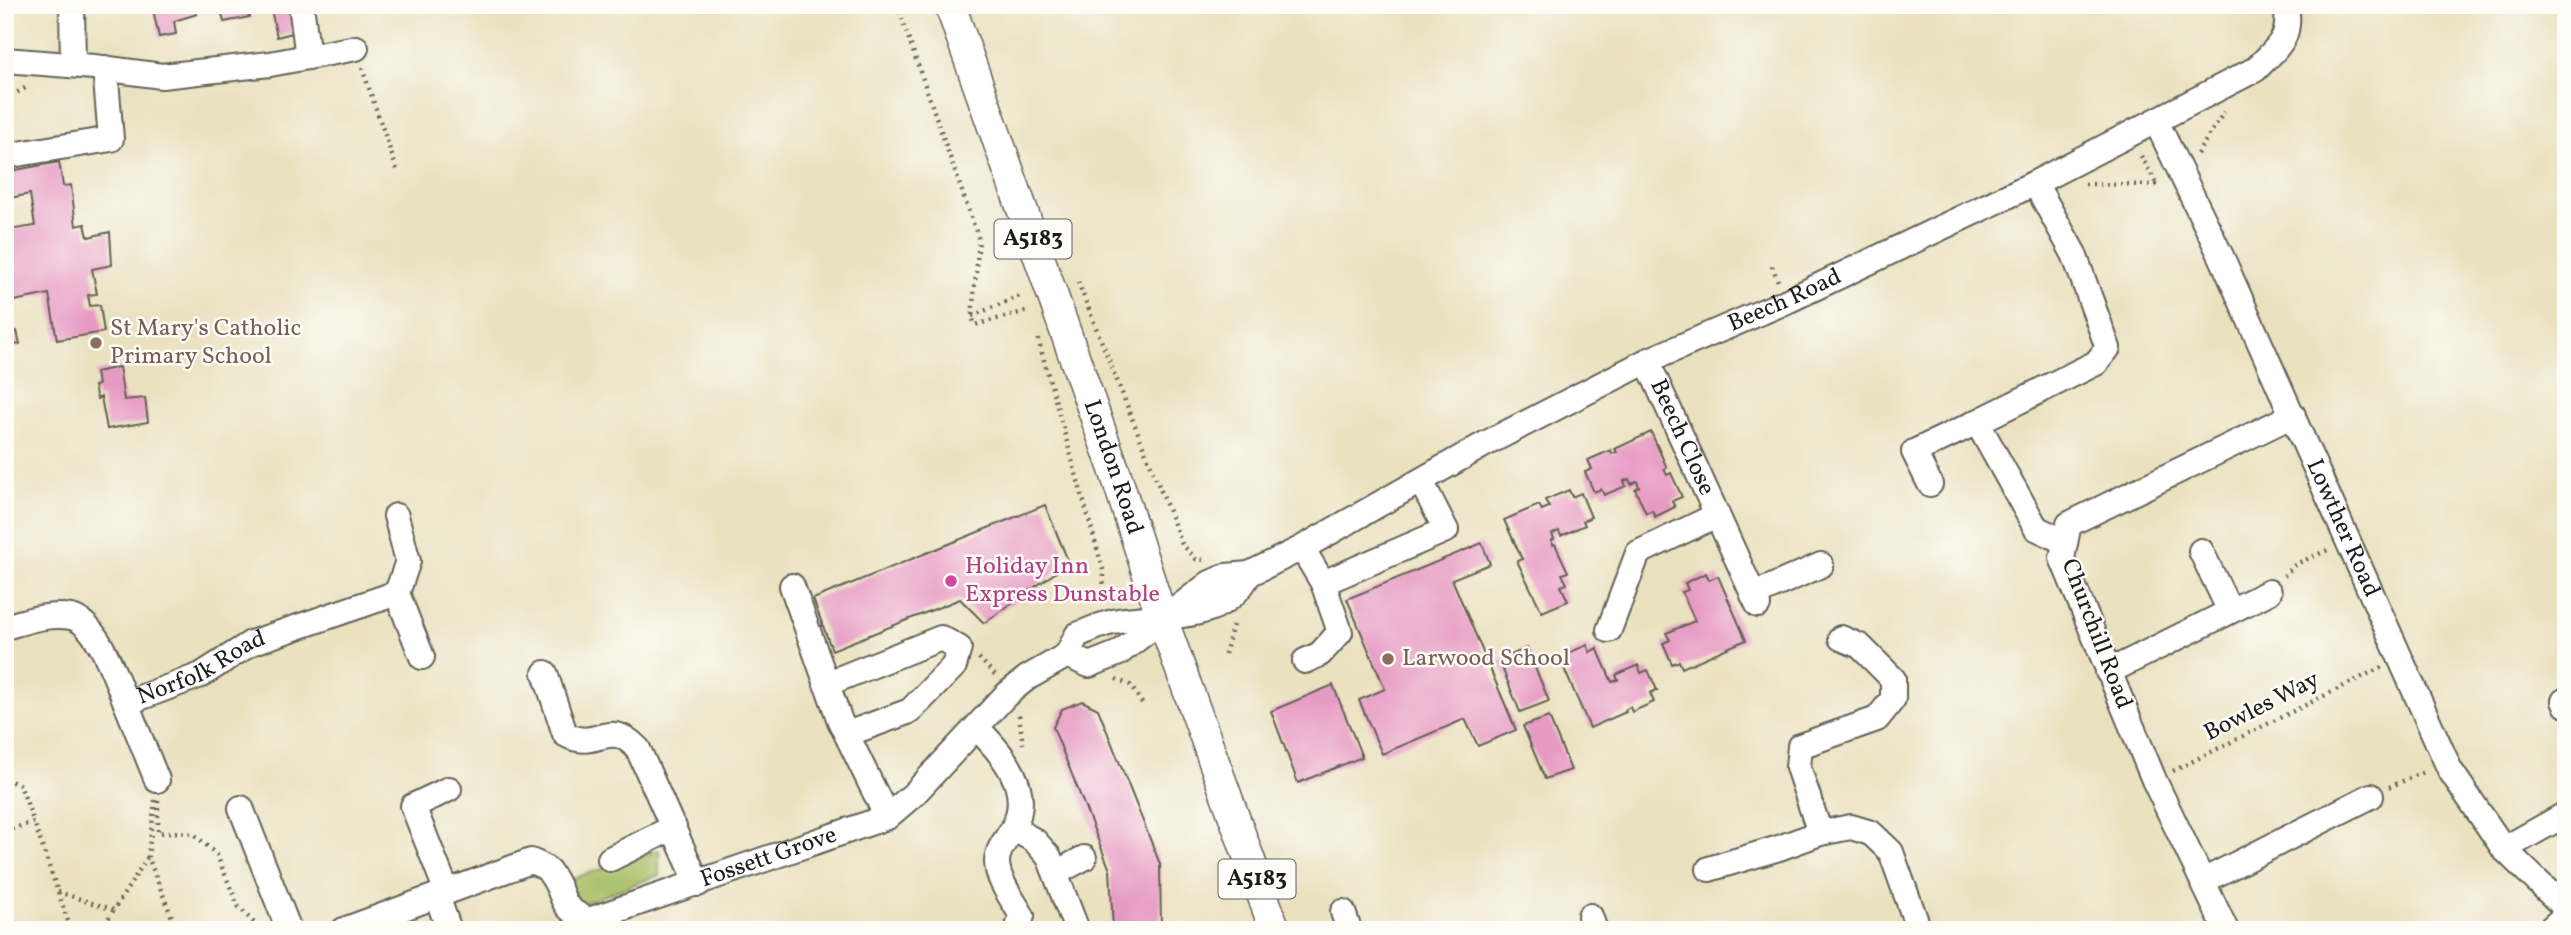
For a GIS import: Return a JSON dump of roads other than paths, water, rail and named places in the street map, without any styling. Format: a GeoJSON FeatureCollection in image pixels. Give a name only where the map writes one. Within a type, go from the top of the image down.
{"type":"FeatureCollection","features":[{"type":"Feature","properties":{"kind":"main road","name":"London Road"},"geometry":{"type":"LineString","coordinates":[[950,5],[1110,459],[1162,618],[1275,930]]}},
{"type":"Feature","properties":{"kind":"street"},"geometry":{"type":"LineString","coordinates":[[5,156],[111,139],[94,62],[72,5]]}},
{"type":"Feature","properties":{"kind":"street"},"geometry":{"type":"LineString","coordinates":[[301,5],[308,57]]}},
{"type":"Feature","properties":{"kind":"street","name":"Beech Road"},"geometry":{"type":"LineString","coordinates":[[1162,618],[1210,583],[1226,576],[1250,574],[1302,548],[1485,444],[1647,360],[1785,302],[2035,183],[2256,69],[2281,43],[2289,23],[2286,5]]}},
{"type":"Feature","properties":{"kind":"street"},"geometry":{"type":"LineString","coordinates":[[5,60],[94,62],[162,76],[270,64],[356,48]]}},
{"type":"Feature","properties":{"kind":"street","name":"Lowther Road"},"geometry":{"type":"LineString","coordinates":[[2157,121],[2293,415],[2450,770],[2504,849],[2566,909]]}},
{"type":"Feature","properties":{"kind":"street"},"geometry":{"type":"LineString","coordinates":[[1930,484],[1914,452],[2096,363],[2108,348],[2074,254],[2035,183]]}},
{"type":"Feature","properties":{"kind":"street","name":"Beech Close"},"geometry":{"type":"LineString","coordinates":[[1647,360],[1756,600],[1821,565]]}},
{"type":"Feature","properties":{"kind":"street","name":"Churchill Road"},"geometry":{"type":"LineString","coordinates":[[2226,930],[2154,780],[2062,558],[2069,524],[2293,415]]}},
{"type":"Feature","properties":{"kind":"street"},"geometry":{"type":"LineString","coordinates":[[1977,422],[2036,528],[2065,542]]}},
{"type":"Feature","properties":{"kind":"street"},"geometry":{"type":"LineString","coordinates":[[1323,583],[1446,530],[1421,481]]}},
{"type":"Feature","properties":{"kind":"street","name":"Beech Close"},"geometry":{"type":"LineString","coordinates":[[1609,630],[1638,553],[1717,515]]}},
{"type":"Feature","properties":{"kind":"street"},"geometry":{"type":"LineString","coordinates":[[396,516],[408,561],[397,593],[422,657]]}},
{"type":"Feature","properties":{"kind":"street"},"geometry":{"type":"LineString","coordinates":[[1302,548],[1323,583],[1340,632],[1320,654],[1305,661]]}},
{"type":"Feature","properties":{"kind":"street"},"geometry":{"type":"LineString","coordinates":[[2201,551],[2230,611]]}},
{"type":"Feature","properties":{"kind":"street"},"geometry":{"type":"LineString","coordinates":[[792,586],[826,684],[887,817]]}},
{"type":"Feature","properties":{"kind":"street"},"geometry":{"type":"LineString","coordinates":[[2108,672],[2269,592]]}},
{"type":"Feature","properties":{"kind":"street","name":"Norfolk Road"},"geometry":{"type":"LineString","coordinates":[[5,626],[46,617],[73,618],[94,634],[126,703],[201,675],[251,643],[397,593]]}},
{"type":"Feature","properties":{"kind":"street","name":"Fossett Grove"},"geometry":{"type":"LineString","coordinates":[[344,930],[531,862],[550,871],[572,913],[589,920],[611,922],[698,884],[887,817],[914,794],[1006,695],[1027,678],[1067,655],[1077,635],[1112,622],[1162,618]]}},
{"type":"Feature","properties":{"kind":"street"},"geometry":{"type":"LineString","coordinates":[[826,684],[941,638],[959,648],[954,666],[910,710],[847,734]]}},
{"type":"Feature","properties":{"kind":"street"},"geometry":{"type":"LineString","coordinates":[[1820,833],[1798,766],[1800,746],[1877,719],[1892,699],[1893,679],[1860,646],[1841,638]]}},
{"type":"Feature","properties":{"kind":"street"},"geometry":{"type":"LineString","coordinates":[[545,673],[565,734],[575,740],[586,741],[615,733],[629,739],[638,749],[698,884]]}},
{"type":"Feature","properties":{"kind":"street"},"geometry":{"type":"LineString","coordinates":[[126,703],[157,780]]}},
{"type":"Feature","properties":{"kind":"street"},"geometry":{"type":"LineString","coordinates":[[977,728],[1007,760],[1020,796],[1013,828],[998,853],[997,861],[998,871],[1022,916],[1017,930]]}},
{"type":"Feature","properties":{"kind":"street"},"geometry":{"type":"LineString","coordinates":[[449,789],[413,806],[442,893],[449,930]]}},
{"type":"Feature","properties":{"kind":"street"},"geometry":{"type":"LineString","coordinates":[[2203,881],[2371,796]]}},
{"type":"Feature","properties":{"kind":"street"},"geometry":{"type":"LineString","coordinates":[[241,808],[289,930]]}},
{"type":"Feature","properties":{"kind":"street"},"geometry":{"type":"LineString","coordinates":[[2504,849],[2566,814]]}},
{"type":"Feature","properties":{"kind":"street"},"geometry":{"type":"LineString","coordinates":[[610,859],[674,827]]}},
{"type":"Feature","properties":{"kind":"street"},"geometry":{"type":"LineString","coordinates":[[1709,869],[1820,833],[1851,827],[1871,833],[1891,852],[1920,930]]}},
{"type":"Feature","properties":{"kind":"street"},"geometry":{"type":"LineString","coordinates":[[1013,828],[1043,849],[1049,857],[1077,930]]}},
{"type":"Feature","properties":{"kind":"street"},"geometry":{"type":"LineString","coordinates":[[1056,873],[1084,858]]}},
{"type":"Feature","properties":{"kind":"street"},"geometry":{"type":"LineString","coordinates":[[2549,930],[2566,915]]}},
{"type":"Feature","properties":{"kind":"place","name":"St Mary's Catholic Primary School"},"geometry":{"type":"Point","coordinates":[96,343]}},
{"type":"Feature","properties":{"kind":"place","name":"Holiday Inn Express Dunstable"},"geometry":{"type":"Point","coordinates":[951,581]}},
{"type":"Feature","properties":{"kind":"place","name":"Larwood School"},"geometry":{"type":"Point","coordinates":[1388,659]}}]}
